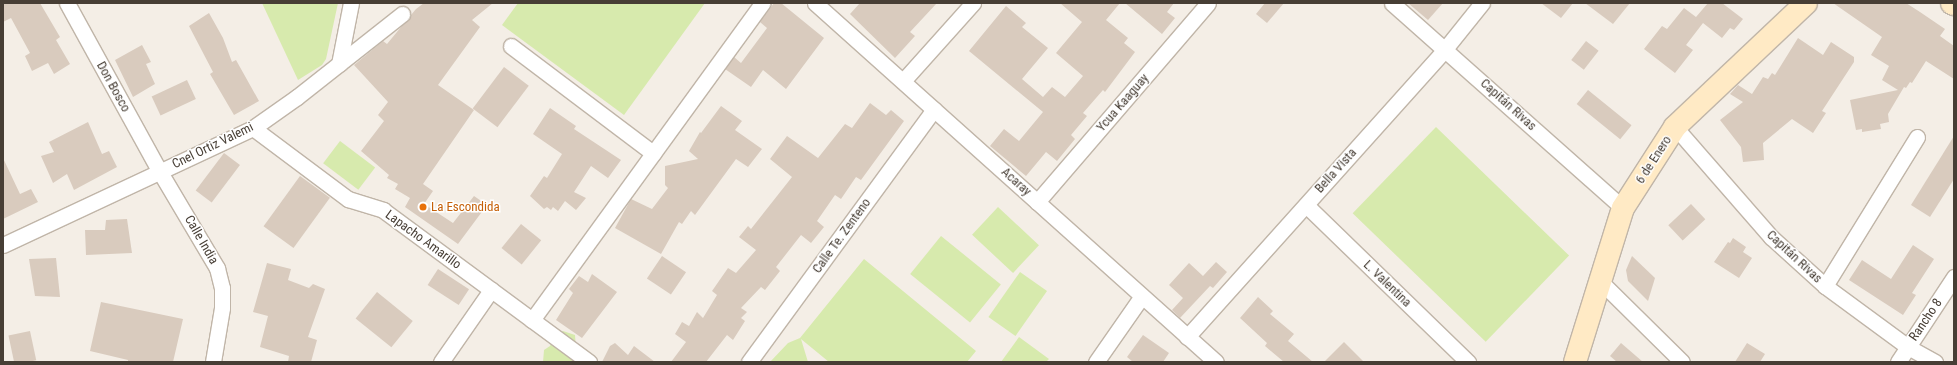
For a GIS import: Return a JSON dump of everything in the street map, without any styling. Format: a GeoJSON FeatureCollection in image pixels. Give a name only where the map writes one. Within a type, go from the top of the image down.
{"type":"FeatureCollection","features":[{"type":"Feature","properties":{"kind":"main road","name":"6 de Enero"},"geometry":{"type":"LineString","coordinates":[[1575,362],[1623,208],[1675,128],[1804,4]]}},
{"type":"Feature","properties":{"kind":"street","name":"Don Bosco"},"geometry":{"type":"LineString","coordinates":[[67,3],[160,172]]}},
{"type":"Feature","properties":{"kind":"street"},"geometry":{"type":"LineString","coordinates":[[339,64],[351,3]]}},
{"type":"Feature","properties":{"kind":"street"},"geometry":{"type":"LineString","coordinates":[[532,320],[762,3]]}},
{"type":"Feature","properties":{"kind":"street","name":"Acaray"},"geometry":{"type":"LineString","coordinates":[[815,3],[1216,362]]}},
{"type":"Feature","properties":{"kind":"street"},"geometry":{"type":"LineString","coordinates":[[903,81],[973,3]]}},
{"type":"Feature","properties":{"kind":"street","name":"Ycua Kaaguay"},"geometry":{"type":"LineString","coordinates":[[1037,202],[1208,3]]}},
{"type":"Feature","properties":{"kind":"street","name":"Capitán Rivas"},"geometry":{"type":"LineString","coordinates":[[1392,3],[1623,208]]}},
{"type":"Feature","properties":{"kind":"street","name":"Bella Vista"},"geometry":{"type":"LineString","coordinates":[[1187,337],[1445,49],[1482,3]]}},
{"type":"Feature","properties":{"kind":"street","name":"Cnel Ortiz Valemi"},"geometry":{"type":"LineString","coordinates":[[3,245],[253,128],[339,64],[402,14]]}},
{"type":"Feature","properties":{"kind":"street"},"geometry":{"type":"LineString","coordinates":[[511,46],[653,153]]}},
{"type":"Feature","properties":{"kind":"street","name":"Calle Te. Zenteno"},"geometry":{"type":"LineString","coordinates":[[749,362],[934,109]]}},
{"type":"Feature","properties":{"kind":"street","name":"Lapacho Amarillo"},"geometry":{"type":"LineString","coordinates":[[253,128],[348,199],[383,210],[589,362]]}},
{"type":"Feature","properties":{"kind":"street","name":"Capitán Rivas"},"geometry":{"type":"LineString","coordinates":[[1675,128],[1771,237],[1825,286],[1908,347],[1934,362]]}},
{"type":"Feature","properties":{"kind":"street"},"geometry":{"type":"LineString","coordinates":[[1825,286],[1917,138]]}},
{"type":"Feature","properties":{"kind":"street","name":"Calle India"},"geometry":{"type":"LineString","coordinates":[[160,172],[217,268],[222,288],[222,308],[213,362]]}},
{"type":"Feature","properties":{"kind":"street","name":"L. Valentina"},"geometry":{"type":"LineString","coordinates":[[1306,205],[1468,362]]}},
{"type":"Feature","properties":{"kind":"street","name":"Rancho 8"},"geometry":{"type":"LineString","coordinates":[[1898,362],[1954,277]]}},
{"type":"Feature","properties":{"kind":"street"},"geometry":{"type":"LineString","coordinates":[[1600,281],[1682,362]]}},
{"type":"Feature","properties":{"kind":"street"},"geometry":{"type":"LineString","coordinates":[[446,360],[491,290]]}},
{"type":"Feature","properties":{"kind":"street"},"geometry":{"type":"LineString","coordinates":[[1096,362],[1142,296]]}},
{"type":"Feature","properties":{"kind":"green space"},"geometry":{"type":"Polygon","coordinates":[[[262,3],[338,3],[326,59],[322,65],[298,80],[262,3]]]}},
{"type":"Feature","properties":{"kind":"green space"},"geometry":{"type":"Polygon","coordinates":[[[518,3],[705,3],[624,115],[502,25],[518,3]]]}},
{"type":"Feature","properties":{"kind":"green space"},"geometry":{"type":"Polygon","coordinates":[[[1436,127],[1569,256],[1486,342],[1353,213],[1436,127]]]}},
{"type":"Feature","properties":{"kind":"green space"},"geometry":{"type":"Polygon","coordinates":[[[340,141],[375,167],[358,190],[323,163],[340,141]]]}},
{"type":"Feature","properties":{"kind":"green space"},"geometry":{"type":"Polygon","coordinates":[[[998,207],[1039,245],[1013,273],[972,235],[998,207]]]}},
{"type":"Feature","properties":{"kind":"green space"},"geometry":{"type":"Polygon","coordinates":[[[941,236],[1001,284],[970,323],[910,274],[941,236]]]}},
{"type":"Feature","properties":{"kind":"green space"},"geometry":{"type":"Polygon","coordinates":[[[864,259],[976,351],[967,362],[829,362],[801,339],[808,362],[770,362],[788,343],[800,338],[864,259]]]}},
{"type":"Feature","properties":{"kind":"green space"},"geometry":{"type":"Polygon","coordinates":[[[1020,272],[1047,291],[1015,336],[988,317],[1020,272]]]}},
{"type":"Feature","properties":{"kind":"green space"},"geometry":{"type":"Polygon","coordinates":[[[563,331],[575,335],[576,349],[582,362],[543,362],[544,350],[550,346],[554,336],[563,331]]]}},
{"type":"Feature","properties":{"kind":"green space"},"geometry":{"type":"Polygon","coordinates":[[[1019,337],[1049,359],[1046,362],[1001,362],[1019,337]]]}},
{"type":"Feature","properties":{"kind":"building"},"geometry":{"type":"Polygon","coordinates":[[[3,3],[40,3],[60,37],[56,40],[70,64],[54,74],[48,63],[32,71],[25,56],[30,53],[11,18],[3,22],[3,3]]]}},
{"type":"Feature","properties":{"kind":"building"},"geometry":{"type":"Polygon","coordinates":[[[424,3],[493,3],[472,20],[480,27],[438,85],[474,110],[423,184],[433,191],[424,204],[453,223],[474,196],[487,205],[458,244],[405,207],[410,198],[395,189],[398,184],[387,178],[389,175],[361,151],[384,121],[378,115],[388,102],[354,65],[383,41],[387,44],[416,9],[424,3]]]}},
{"type":"Feature","properties":{"kind":"building"},"geometry":{"type":"Polygon","coordinates":[[[774,3],[781,3],[824,38],[786,89],[763,70],[751,87],[725,69],[734,57],[741,63],[767,28],[760,22],[774,3]]]}},
{"type":"Feature","properties":{"kind":"building"},"geometry":{"type":"Polygon","coordinates":[[[860,3],[937,3],[910,32],[915,36],[895,58],[850,14],[860,3]]]}},
{"type":"Feature","properties":{"kind":"building"},"geometry":{"type":"Polygon","coordinates":[[[1060,3],[1120,3],[1106,20],[1128,38],[1124,43],[1135,52],[1105,92],[1103,90],[1083,113],[1087,116],[1071,135],[1075,139],[1057,161],[1046,152],[1026,176],[990,146],[1004,129],[1019,141],[1043,112],[969,51],[1006,6],[1026,23],[1022,27],[1048,48],[1022,79],[1043,97],[1052,87],[1065,97],[1083,76],[1056,53],[1082,22],[1060,3]]]}},
{"type":"Feature","properties":{"kind":"building"},"geometry":{"type":"Polygon","coordinates":[[[1125,3],[1174,3],[1167,12],[1175,18],[1162,34],[1125,3]]]}},
{"type":"Feature","properties":{"kind":"building"},"geometry":{"type":"Polygon","coordinates":[[[1265,3],[1284,3],[1267,23],[1256,14],[1265,3]]]}},
{"type":"Feature","properties":{"kind":"building"},"geometry":{"type":"Polygon","coordinates":[[[1408,3],[1443,3],[1428,20],[1408,3]]]}},
{"type":"Feature","properties":{"kind":"building"},"geometry":{"type":"Polygon","coordinates":[[[1541,3],[1573,3],[1561,18],[1541,3]]]}},
{"type":"Feature","properties":{"kind":"building"},"geometry":{"type":"Polygon","coordinates":[[[1585,3],[1630,3],[1613,24],[1585,3]]]}},
{"type":"Feature","properties":{"kind":"building"},"geometry":{"type":"Polygon","coordinates":[[[1708,3],[1722,3],[1743,19],[1734,30],[1730,28],[1722,38],[1703,23],[1686,45],[1693,50],[1675,73],[1644,49],[1662,26],[1667,29],[1684,8],[1696,17],[1708,3]]]}},
{"type":"Feature","properties":{"kind":"building"},"geometry":{"type":"Polygon","coordinates":[[[1833,3],[1906,3],[1945,29],[1940,36],[1954,46],[1954,79],[1926,61],[1912,83],[1910,82],[1906,88],[1904,87],[1888,114],[1889,122],[1880,124],[1881,129],[1862,132],[1862,129],[1856,130],[1850,100],[1898,90],[1882,80],[1889,66],[1871,55],[1882,37],[1833,3]]]}},
{"type":"Feature","properties":{"kind":"building"},"geometry":{"type":"Polygon","coordinates":[[[209,13],[223,38],[232,62],[236,60],[259,101],[234,115],[210,74],[213,72],[189,26],[209,13]]]}},
{"type":"Feature","properties":{"kind":"building"},"geometry":{"type":"Polygon","coordinates":[[[1798,38],[1823,55],[1831,42],[1854,57],[1854,62],[1822,111],[1826,113],[1813,133],[1792,119],[1763,143],[1764,160],[1743,162],[1741,147],[1720,120],[1743,102],[1730,94],[1738,85],[1752,94],[1763,77],[1768,79],[1772,73],[1775,75],[1798,38]]]}},
{"type":"Feature","properties":{"kind":"building"},"geometry":{"type":"Polygon","coordinates":[[[1586,41],[1599,51],[1584,70],[1571,60],[1586,41]]]}},
{"type":"Feature","properties":{"kind":"building"},"geometry":{"type":"Polygon","coordinates":[[[142,45],[151,62],[146,64],[155,84],[133,97],[115,60],[142,45]]]}},
{"type":"Feature","properties":{"kind":"building"},"geometry":{"type":"Polygon","coordinates":[[[504,67],[529,86],[497,127],[473,109],[504,67]]]}},
{"type":"Feature","properties":{"kind":"building"},"geometry":{"type":"Polygon","coordinates":[[[187,80],[196,99],[161,116],[152,96],[187,80]]]}},
{"type":"Feature","properties":{"kind":"building"},"geometry":{"type":"Polygon","coordinates":[[[1588,90],[1632,125],[1620,139],[1577,104],[1588,90]]]}},
{"type":"Feature","properties":{"kind":"building"},"geometry":{"type":"Polygon","coordinates":[[[870,103],[886,115],[891,110],[904,121],[861,180],[856,177],[841,199],[835,195],[817,221],[824,227],[811,243],[801,235],[776,267],[780,271],[765,290],[761,287],[741,308],[747,312],[741,318],[745,321],[733,340],[727,335],[706,362],[671,362],[686,342],[675,334],[682,322],[689,326],[697,312],[703,318],[717,295],[712,291],[728,268],[736,273],[756,250],[739,237],[748,226],[751,229],[792,177],[770,159],[787,136],[818,158],[845,124],[852,128],[870,103]]]}},
{"type":"Feature","properties":{"kind":"building"},"geometry":{"type":"Polygon","coordinates":[[[721,106],[742,121],[735,130],[762,149],[748,167],[736,159],[695,215],[691,211],[682,224],[679,222],[661,254],[615,228],[631,199],[652,209],[668,188],[665,185],[665,166],[698,159],[689,151],[700,132],[701,133],[721,106]]]}},
{"type":"Feature","properties":{"kind":"building"},"geometry":{"type":"Polygon","coordinates":[[[550,108],[576,126],[574,129],[621,160],[608,178],[591,166],[574,192],[586,198],[576,210],[565,201],[558,211],[553,207],[551,210],[547,207],[544,209],[530,196],[544,176],[547,178],[562,154],[533,134],[550,108]]]}},
{"type":"Feature","properties":{"kind":"building"},"geometry":{"type":"Polygon","coordinates":[[[88,122],[102,154],[109,151],[117,167],[74,190],[67,174],[53,183],[41,156],[54,152],[49,142],[88,122]]]}},
{"type":"Feature","properties":{"kind":"building"},"geometry":{"type":"Polygon","coordinates":[[[1954,136],[1954,179],[1930,217],[1911,205],[1954,136]]]}},
{"type":"Feature","properties":{"kind":"building"},"geometry":{"type":"Polygon","coordinates":[[[224,153],[240,165],[212,203],[196,191],[224,153]]]}},
{"type":"Feature","properties":{"kind":"building"},"geometry":{"type":"Polygon","coordinates":[[[3,158],[20,194],[31,189],[38,202],[3,219],[3,158]]]}},
{"type":"Feature","properties":{"kind":"building"},"geometry":{"type":"Polygon","coordinates":[[[300,176],[330,198],[293,248],[264,226],[300,176]]]}},
{"type":"Feature","properties":{"kind":"building"},"geometry":{"type":"Polygon","coordinates":[[[1691,204],[1705,219],[1683,241],[1668,225],[1691,204]]]}},
{"type":"Feature","properties":{"kind":"building"},"geometry":{"type":"Polygon","coordinates":[[[127,219],[132,253],[86,255],[85,230],[105,230],[106,220],[127,219]]]}},
{"type":"Feature","properties":{"kind":"building"},"geometry":{"type":"Polygon","coordinates":[[[521,224],[541,240],[522,264],[501,248],[521,224]]]}},
{"type":"Feature","properties":{"kind":"building"},"geometry":{"type":"Polygon","coordinates":[[[1733,238],[1746,247],[1743,252],[1752,258],[1739,278],[1714,262],[1728,242],[1730,243],[1733,238]]]}},
{"type":"Feature","properties":{"kind":"building"},"geometry":{"type":"Polygon","coordinates":[[[1913,245],[1934,259],[1912,293],[1916,295],[1903,315],[1849,280],[1862,260],[1891,279],[1913,245]]]}},
{"type":"Feature","properties":{"kind":"building"},"geometry":{"type":"Polygon","coordinates":[[[662,256],[686,272],[671,295],[647,278],[662,256]]]}},
{"type":"Feature","properties":{"kind":"building"},"geometry":{"type":"Polygon","coordinates":[[[1632,256],[1655,278],[1648,301],[1628,281],[1626,270],[1632,256]]]}},
{"type":"Feature","properties":{"kind":"building"},"geometry":{"type":"Polygon","coordinates":[[[56,258],[60,297],[35,296],[29,259],[56,258]]]}},
{"type":"Feature","properties":{"kind":"building"},"geometry":{"type":"Polygon","coordinates":[[[1216,262],[1227,272],[1213,288],[1210,286],[1180,318],[1172,310],[1183,298],[1169,285],[1189,263],[1203,276],[1216,262]]]}},
{"type":"Feature","properties":{"kind":"building"},"geometry":{"type":"Polygon","coordinates":[[[267,263],[291,269],[288,280],[309,288],[313,284],[325,289],[308,337],[317,340],[311,362],[288,362],[289,356],[260,347],[268,316],[253,312],[267,263]]]}},
{"type":"Feature","properties":{"kind":"building"},"geometry":{"type":"Polygon","coordinates":[[[438,269],[469,289],[459,305],[428,285],[438,269]]]}},
{"type":"Feature","properties":{"kind":"building"},"geometry":{"type":"Polygon","coordinates":[[[592,274],[617,292],[582,338],[556,320],[573,293],[569,289],[579,276],[588,282],[592,274]]]}},
{"type":"Feature","properties":{"kind":"building"},"geometry":{"type":"Polygon","coordinates":[[[377,292],[413,321],[391,347],[356,318],[377,292]]]}},
{"type":"Feature","properties":{"kind":"building"},"geometry":{"type":"Polygon","coordinates":[[[1258,297],[1273,311],[1270,314],[1294,334],[1288,341],[1313,362],[1284,362],[1265,346],[1267,343],[1240,318],[1258,297]]]}},
{"type":"Feature","properties":{"kind":"building"},"geometry":{"type":"Polygon","coordinates":[[[101,302],[183,319],[173,362],[128,362],[128,360],[90,351],[101,302]]]}},
{"type":"Feature","properties":{"kind":"building"},"geometry":{"type":"Polygon","coordinates":[[[30,331],[36,360],[14,362],[8,336],[30,331]]]}},
{"type":"Feature","properties":{"kind":"building"},"geometry":{"type":"Polygon","coordinates":[[[1143,335],[1169,353],[1163,362],[1133,362],[1127,357],[1143,335]]]}},
{"type":"Feature","properties":{"kind":"building"},"geometry":{"type":"Polygon","coordinates":[[[1344,342],[1364,362],[1324,362],[1344,342]]]}},
{"type":"Feature","properties":{"kind":"building"},"geometry":{"type":"Polygon","coordinates":[[[615,343],[628,355],[634,346],[655,362],[602,362],[610,346],[615,343]]]}},
{"type":"Feature","properties":{"kind":"building"},"geometry":{"type":"Polygon","coordinates":[[[1621,343],[1643,362],[1617,362],[1610,356],[1621,343]]]}},
{"type":"Feature","properties":{"kind":"building"},"geometry":{"type":"Polygon","coordinates":[[[1747,343],[1765,354],[1760,362],[1735,362],[1747,343]]]}},
{"type":"Feature","properties":{"kind":"place","name":"La Escondida"},"geometry":{"type":"Point","coordinates":[423,207]}}]}
